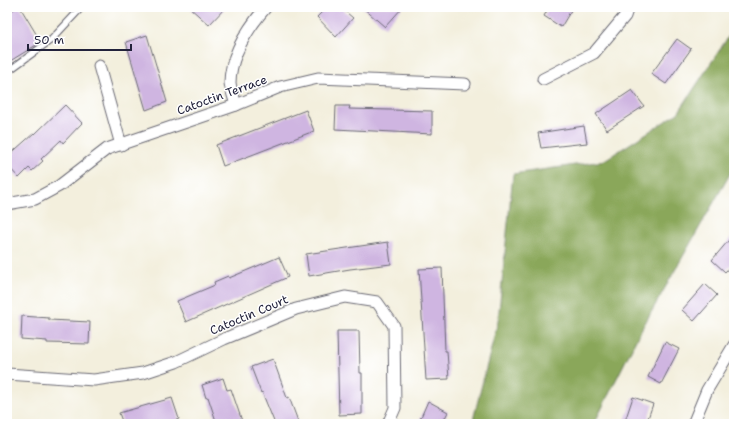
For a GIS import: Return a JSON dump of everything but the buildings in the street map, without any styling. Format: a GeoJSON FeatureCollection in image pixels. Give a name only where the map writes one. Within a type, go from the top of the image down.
{"type":"FeatureCollection","features":[{"type":"Feature","properties":{"kind":"street"},"geometry":{"type":"LineString","coordinates":[[236,105],[230,84],[233,62],[251,28],[266,7]]}},
{"type":"Feature","properties":{"kind":"street"},"geometry":{"type":"LineString","coordinates":[[543,79],[594,52],[625,16],[628,7]]}},
{"type":"Feature","properties":{"kind":"street"},"geometry":{"type":"LineString","coordinates":[[99,66],[121,145]]}},
{"type":"Feature","properties":{"kind":"street","name":"Catoctin Terrace"},"geometry":{"type":"LineString","coordinates":[[7,204],[35,199],[59,186],[107,149],[236,105],[280,87],[318,78],[465,84]]}},
{"type":"Feature","properties":{"kind":"street","name":"Catoctin Court"},"geometry":{"type":"LineString","coordinates":[[7,374],[94,380],[143,373],[176,362],[224,338],[296,309],[345,297],[378,302],[394,326],[395,408],[388,424]]}},
{"type":"Feature","properties":{"kind":"street"},"geometry":{"type":"LineString","coordinates":[[693,424],[707,390],[734,344]]}},
{"type":"Feature","properties":{"kind":"lane"},"geometry":{"type":"LineString","coordinates":[[7,72],[50,40],[82,7]]}},
{"type":"Feature","properties":{"kind":"green space"},"geometry":{"type":"Polygon","coordinates":[[[734,28],[734,167],[641,330],[594,424],[472,424],[498,321],[513,174],[603,161],[678,113],[734,28]]]}}]}
